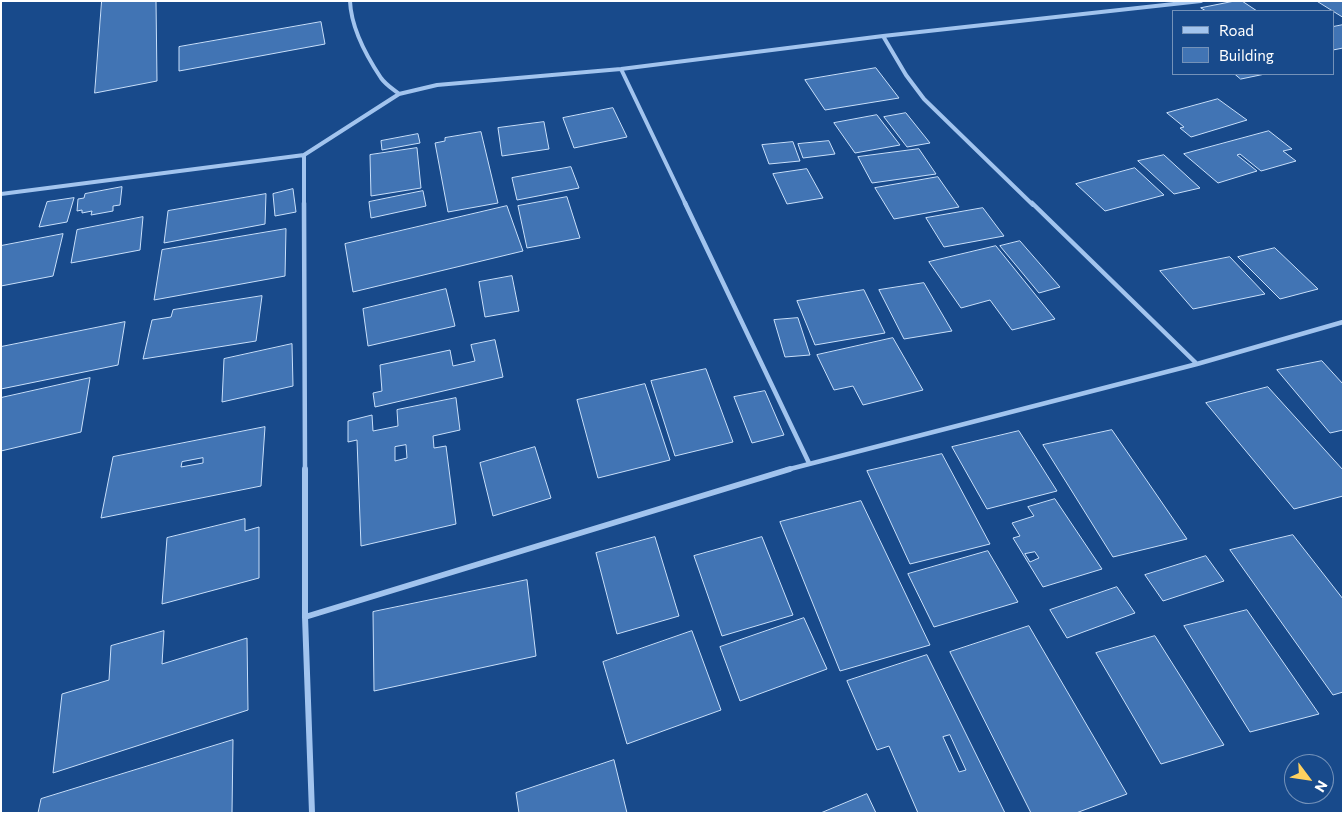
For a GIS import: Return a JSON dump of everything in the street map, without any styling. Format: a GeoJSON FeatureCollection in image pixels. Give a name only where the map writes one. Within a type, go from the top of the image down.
{"type":"FeatureCollection","features":[{"type":"Feature","properties":{"kind":"street"},"geometry":{"type":"LineString","coordinates":[[350,1],[349,10],[354,23],[382,79],[399,94]]}},
{"type":"Feature","properties":{"kind":"street"},"geometry":{"type":"LineString","coordinates":[[1,194],[304,155],[399,94],[437,85],[621,69],[883,36],[1202,1]]}},
{"type":"Feature","properties":{"kind":"street"},"geometry":{"type":"LineString","coordinates":[[883,36],[906,75],[924,98],[1197,364]]}},
{"type":"Feature","properties":{"kind":"street"},"geometry":{"type":"LineString","coordinates":[[621,69],[809,463]]}},
{"type":"Feature","properties":{"kind":"street"},"geometry":{"type":"LineString","coordinates":[[304,155],[305,616],[312,813]]}},
{"type":"Feature","properties":{"kind":"street"},"geometry":{"type":"LineString","coordinates":[[305,616],[809,463],[1197,364],[1343,322]]}},
{"type":"Feature","properties":{"kind":"building"},"geometry":{"type":"Polygon","coordinates":[[[102,1],[156,1],[157,81],[95,93],[102,1]]]}},
{"type":"Feature","properties":{"kind":"building"},"geometry":{"type":"Polygon","coordinates":[[[1242,1],[1256,10],[1204,10],[1201,8],[1242,1]]]}},
{"type":"Feature","properties":{"kind":"building"},"geometry":{"type":"Polygon","coordinates":[[[1317,1],[1343,1],[1343,17],[1317,1]]]}},
{"type":"Feature","properties":{"kind":"building"},"geometry":{"type":"Polygon","coordinates":[[[321,22],[325,44],[179,71],[179,47],[321,22]]]}},
{"type":"Feature","properties":{"kind":"building"},"geometry":{"type":"Polygon","coordinates":[[[1343,25],[1343,48],[1334,50],[1334,27],[1343,25]]]}},
{"type":"Feature","properties":{"kind":"building"},"geometry":{"type":"Polygon","coordinates":[[[876,68],[899,98],[825,110],[805,80],[876,68]]]}},
{"type":"Feature","properties":{"kind":"building"},"geometry":{"type":"Polygon","coordinates":[[[1236,75],[1260,75],[1241,79],[1236,75]]]}},
{"type":"Feature","properties":{"kind":"building"},"geometry":{"type":"Polygon","coordinates":[[[1218,99],[1247,120],[1191,137],[1180,128],[1184,127],[1167,113],[1218,99]]]}},
{"type":"Feature","properties":{"kind":"building"},"geometry":{"type":"Polygon","coordinates":[[[613,108],[627,137],[574,148],[563,118],[613,108]]]}},
{"type":"Feature","properties":{"kind":"building"},"geometry":{"type":"Polygon","coordinates":[[[906,113],[930,143],[907,147],[884,117],[906,113]]]}},
{"type":"Feature","properties":{"kind":"building"},"geometry":{"type":"Polygon","coordinates":[[[877,115],[900,145],[855,153],[834,123],[877,115]]]}},
{"type":"Feature","properties":{"kind":"building"},"geometry":{"type":"Polygon","coordinates":[[[544,122],[549,149],[502,156],[498,128],[544,122]]]}},
{"type":"Feature","properties":{"kind":"building"},"geometry":{"type":"Polygon","coordinates":[[[1269,131],[1292,149],[1283,151],[1296,161],[1261,171],[1240,154],[1237,155],[1257,171],[1218,183],[1184,154],[1269,131]]]}},
{"type":"Feature","properties":{"kind":"building"},"geometry":{"type":"Polygon","coordinates":[[[481,132],[498,203],[448,212],[435,143],[445,141],[445,138],[481,132]]]}},
{"type":"Feature","properties":{"kind":"building"},"geometry":{"type":"Polygon","coordinates":[[[418,134],[420,143],[382,150],[381,141],[418,134]]]}},
{"type":"Feature","properties":{"kind":"building"},"geometry":{"type":"Polygon","coordinates":[[[829,141],[835,154],[803,158],[798,144],[829,141]]]}},
{"type":"Feature","properties":{"kind":"building"},"geometry":{"type":"Polygon","coordinates":[[[793,142],[800,161],[769,164],[762,145],[793,142]]]}},
{"type":"Feature","properties":{"kind":"building"},"geometry":{"type":"Polygon","coordinates":[[[417,148],[421,188],[371,196],[370,155],[417,148]]]}},
{"type":"Feature","properties":{"kind":"building"},"geometry":{"type":"Polygon","coordinates":[[[919,149],[936,174],[872,183],[858,157],[919,149]]]}},
{"type":"Feature","properties":{"kind":"building"},"geometry":{"type":"Polygon","coordinates":[[[1164,155],[1200,188],[1174,194],[1138,161],[1164,155]]]}},
{"type":"Feature","properties":{"kind":"building"},"geometry":{"type":"Polygon","coordinates":[[[571,167],[579,188],[517,200],[512,178],[571,167]]]}},
{"type":"Feature","properties":{"kind":"building"},"geometry":{"type":"Polygon","coordinates":[[[1135,168],[1164,195],[1105,211],[1076,184],[1135,168]]]}},
{"type":"Feature","properties":{"kind":"building"},"geometry":{"type":"Polygon","coordinates":[[[807,169],[823,198],[787,204],[773,174],[807,169]]]}},
{"type":"Feature","properties":{"kind":"building"},"geometry":{"type":"Polygon","coordinates":[[[938,177],[959,207],[894,219],[875,188],[938,177]]]}},
{"type":"Feature","properties":{"kind":"building"},"geometry":{"type":"Polygon","coordinates":[[[122,187],[120,205],[113,206],[113,211],[91,215],[92,211],[82,213],[82,210],[77,211],[78,199],[84,198],[85,194],[122,187]]]}},
{"type":"Feature","properties":{"kind":"building"},"geometry":{"type":"Polygon","coordinates":[[[293,189],[296,212],[275,216],[273,194],[293,189]]]}},
{"type":"Feature","properties":{"kind":"building"},"geometry":{"type":"Polygon","coordinates":[[[423,191],[426,206],[371,218],[369,202],[423,191]]]}},
{"type":"Feature","properties":{"kind":"building"},"geometry":{"type":"Polygon","coordinates":[[[266,194],[265,224],[164,243],[168,211],[266,194]]]}},
{"type":"Feature","properties":{"kind":"building"},"geometry":{"type":"Polygon","coordinates":[[[567,197],[580,238],[527,248],[518,206],[567,197]]]}},
{"type":"Feature","properties":{"kind":"building"},"geometry":{"type":"Polygon","coordinates":[[[74,198],[67,222],[39,227],[47,202],[74,198]]]}},
{"type":"Feature","properties":{"kind":"building"},"geometry":{"type":"Polygon","coordinates":[[[507,206],[523,251],[353,292],[345,244],[507,206]]]}},
{"type":"Feature","properties":{"kind":"building"},"geometry":{"type":"Polygon","coordinates":[[[983,208],[1004,236],[944,247],[926,218],[983,208]]]}},
{"type":"Feature","properties":{"kind":"building"},"geometry":{"type":"Polygon","coordinates":[[[143,217],[140,250],[71,263],[77,230],[143,217]]]}},
{"type":"Feature","properties":{"kind":"building"},"geometry":{"type":"Polygon","coordinates":[[[286,229],[285,276],[154,300],[162,250],[286,229]]]}},
{"type":"Feature","properties":{"kind":"building"},"geometry":{"type":"Polygon","coordinates":[[[63,234],[53,276],[1,286],[1,246],[63,234]]]}},
{"type":"Feature","properties":{"kind":"building"},"geometry":{"type":"Polygon","coordinates":[[[1020,241],[1060,287],[1039,293],[1000,246],[1020,241]]]}},
{"type":"Feature","properties":{"kind":"building"},"geometry":{"type":"Polygon","coordinates":[[[996,246],[1055,319],[1012,330],[990,300],[961,308],[929,262],[996,246]]]}},
{"type":"Feature","properties":{"kind":"building"},"geometry":{"type":"Polygon","coordinates":[[[1275,248],[1318,289],[1280,299],[1238,257],[1275,248]]]}},
{"type":"Feature","properties":{"kind":"building"},"geometry":{"type":"Polygon","coordinates":[[[1230,257],[1265,294],[1193,309],[1160,271],[1230,257]]]}},
{"type":"Feature","properties":{"kind":"building"},"geometry":{"type":"Polygon","coordinates":[[[512,276],[519,311],[485,317],[479,282],[512,276]]]}},
{"type":"Feature","properties":{"kind":"building"},"geometry":{"type":"Polygon","coordinates":[[[924,283],[952,331],[904,339],[879,290],[924,283]]]}},
{"type":"Feature","properties":{"kind":"building"},"geometry":{"type":"Polygon","coordinates":[[[446,289],[455,326],[368,346],[363,309],[446,289]]]}},
{"type":"Feature","properties":{"kind":"building"},"geometry":{"type":"Polygon","coordinates":[[[864,290],[885,333],[815,345],[797,301],[864,290]]]}},
{"type":"Feature","properties":{"kind":"building"},"geometry":{"type":"Polygon","coordinates":[[[262,296],[256,341],[143,359],[152,320],[171,317],[173,310],[262,296]]]}},
{"type":"Feature","properties":{"kind":"building"},"geometry":{"type":"Polygon","coordinates":[[[798,318],[810,355],[785,357],[774,320],[798,318]]]}},
{"type":"Feature","properties":{"kind":"building"},"geometry":{"type":"Polygon","coordinates":[[[125,322],[118,365],[1,389],[1,347],[125,322]]]}},
{"type":"Feature","properties":{"kind":"building"},"geometry":{"type":"Polygon","coordinates":[[[893,338],[923,390],[863,405],[853,386],[834,390],[817,355],[893,338]]]}},
{"type":"Feature","properties":{"kind":"building"},"geometry":{"type":"Polygon","coordinates":[[[495,340],[503,377],[375,407],[373,393],[382,391],[380,365],[450,350],[453,366],[475,361],[471,345],[495,340]]]}},
{"type":"Feature","properties":{"kind":"building"},"geometry":{"type":"Polygon","coordinates":[[[292,344],[293,386],[222,402],[224,359],[292,344]]]}},
{"type":"Feature","properties":{"kind":"building"},"geometry":{"type":"Polygon","coordinates":[[[1322,361],[1343,384],[1343,430],[1330,433],[1277,370],[1322,361]]]}},
{"type":"Feature","properties":{"kind":"building"},"geometry":{"type":"Polygon","coordinates":[[[706,369],[733,442],[675,456],[651,381],[706,369]]]}},
{"type":"Feature","properties":{"kind":"building"},"geometry":{"type":"Polygon","coordinates":[[[90,378],[81,432],[1,451],[1,398],[90,378]]]}},
{"type":"Feature","properties":{"kind":"building"},"geometry":{"type":"Polygon","coordinates":[[[645,384],[670,460],[598,478],[577,400],[645,384]]]}},
{"type":"Feature","properties":{"kind":"building"},"geometry":{"type":"Polygon","coordinates":[[[1268,387],[1343,470],[1343,496],[1294,509],[1206,403],[1268,387]]]}},
{"type":"Feature","properties":{"kind":"building"},"geometry":{"type":"Polygon","coordinates":[[[765,391],[784,435],[752,443],[734,397],[765,391]]]}},
{"type":"Feature","properties":{"kind":"building"},"geometry":{"type":"Polygon","coordinates":[[[456,398],[460,430],[433,436],[434,448],[446,446],[456,524],[361,546],[357,440],[348,442],[348,421],[372,415],[373,431],[398,426],[397,410],[456,398]],[[406,445],[395,447],[395,461],[407,458],[406,445]]]}},
{"type":"Feature","properties":{"kind":"building"},"geometry":{"type":"Polygon","coordinates":[[[265,427],[261,486],[101,518],[113,457],[265,427]],[[203,458],[182,462],[181,467],[203,463],[203,458]]]}},
{"type":"Feature","properties":{"kind":"building"},"geometry":{"type":"Polygon","coordinates":[[[1112,430],[1187,539],[1113,557],[1043,445],[1112,430]]]}},
{"type":"Feature","properties":{"kind":"building"},"geometry":{"type":"Polygon","coordinates":[[[1019,431],[1057,491],[987,509],[952,447],[1019,431]]]}},
{"type":"Feature","properties":{"kind":"building"},"geometry":{"type":"Polygon","coordinates":[[[535,447],[551,498],[493,516],[480,463],[535,447]]]}},
{"type":"Feature","properties":{"kind":"building"},"geometry":{"type":"Polygon","coordinates":[[[942,454],[990,544],[910,564],[867,471],[942,454]]]}},
{"type":"Feature","properties":{"kind":"building"},"geometry":{"type":"Polygon","coordinates":[[[1055,499],[1102,569],[1043,587],[1013,538],[1020,536],[1012,523],[1034,516],[1028,507],[1055,499]],[[1035,552],[1025,554],[1030,562],[1039,558],[1035,552]]]}},
{"type":"Feature","properties":{"kind":"building"},"geometry":{"type":"Polygon","coordinates":[[[861,501],[930,645],[840,671],[780,522],[861,501]]]}},
{"type":"Feature","properties":{"kind":"building"},"geometry":{"type":"Polygon","coordinates":[[[245,519],[245,531],[259,527],[259,578],[162,604],[167,538],[245,519]]]}},
{"type":"Feature","properties":{"kind":"building"},"geometry":{"type":"Polygon","coordinates":[[[1293,535],[1343,599],[1343,692],[1333,695],[1230,550],[1293,535]]]}},
{"type":"Feature","properties":{"kind":"building"},"geometry":{"type":"Polygon","coordinates":[[[655,537],[679,616],[617,634],[596,553],[655,537]]]}},
{"type":"Feature","properties":{"kind":"building"},"geometry":{"type":"Polygon","coordinates":[[[762,537],[793,615],[722,636],[694,556],[762,537]]]}},
{"type":"Feature","properties":{"kind":"building"},"geometry":{"type":"Polygon","coordinates":[[[988,551],[1018,602],[934,627],[908,574],[988,551]]]}},
{"type":"Feature","properties":{"kind":"building"},"geometry":{"type":"Polygon","coordinates":[[[1206,556],[1224,581],[1163,601],[1145,575],[1206,556]]]}},
{"type":"Feature","properties":{"kind":"building"},"geometry":{"type":"Polygon","coordinates":[[[527,580],[536,656],[374,691],[373,612],[527,580]]]}},
{"type":"Feature","properties":{"kind":"building"},"geometry":{"type":"Polygon","coordinates":[[[1117,587],[1135,613],[1067,638],[1050,610],[1117,587]]]}},
{"type":"Feature","properties":{"kind":"building"},"geometry":{"type":"Polygon","coordinates":[[[1247,610],[1319,714],[1250,732],[1184,626],[1247,610]]]}},
{"type":"Feature","properties":{"kind":"building"},"geometry":{"type":"Polygon","coordinates":[[[804,618],[827,669],[740,701],[720,647],[804,618]]]}},
{"type":"Feature","properties":{"kind":"building"},"geometry":{"type":"Polygon","coordinates":[[[1029,626],[1127,794],[1076,813],[1031,813],[950,652],[1029,626]]]}},
{"type":"Feature","properties":{"kind":"building"},"geometry":{"type":"Polygon","coordinates":[[[164,631],[162,664],[247,638],[248,710],[53,773],[62,694],[109,680],[111,646],[164,631]]]}},
{"type":"Feature","properties":{"kind":"building"},"geometry":{"type":"Polygon","coordinates":[[[692,631],[721,710],[627,744],[603,662],[692,631]]]}},
{"type":"Feature","properties":{"kind":"building"},"geometry":{"type":"Polygon","coordinates":[[[1155,636],[1224,745],[1161,764],[1096,653],[1155,636]]]}},
{"type":"Feature","properties":{"kind":"building"},"geometry":{"type":"Polygon","coordinates":[[[927,655],[1005,813],[918,813],[889,746],[877,750],[847,681],[927,655]],[[950,735],[943,737],[959,772],[966,770],[950,735]]]}},
{"type":"Feature","properties":{"kind":"building"},"geometry":{"type":"Polygon","coordinates":[[[233,740],[232,813],[38,813],[41,799],[233,740]]]}},
{"type":"Feature","properties":{"kind":"building"},"geometry":{"type":"Polygon","coordinates":[[[614,760],[627,813],[519,813],[516,793],[614,760]]]}},
{"type":"Feature","properties":{"kind":"building"},"geometry":{"type":"Polygon","coordinates":[[[867,794],[876,813],[821,813],[867,794]]]}}]}
